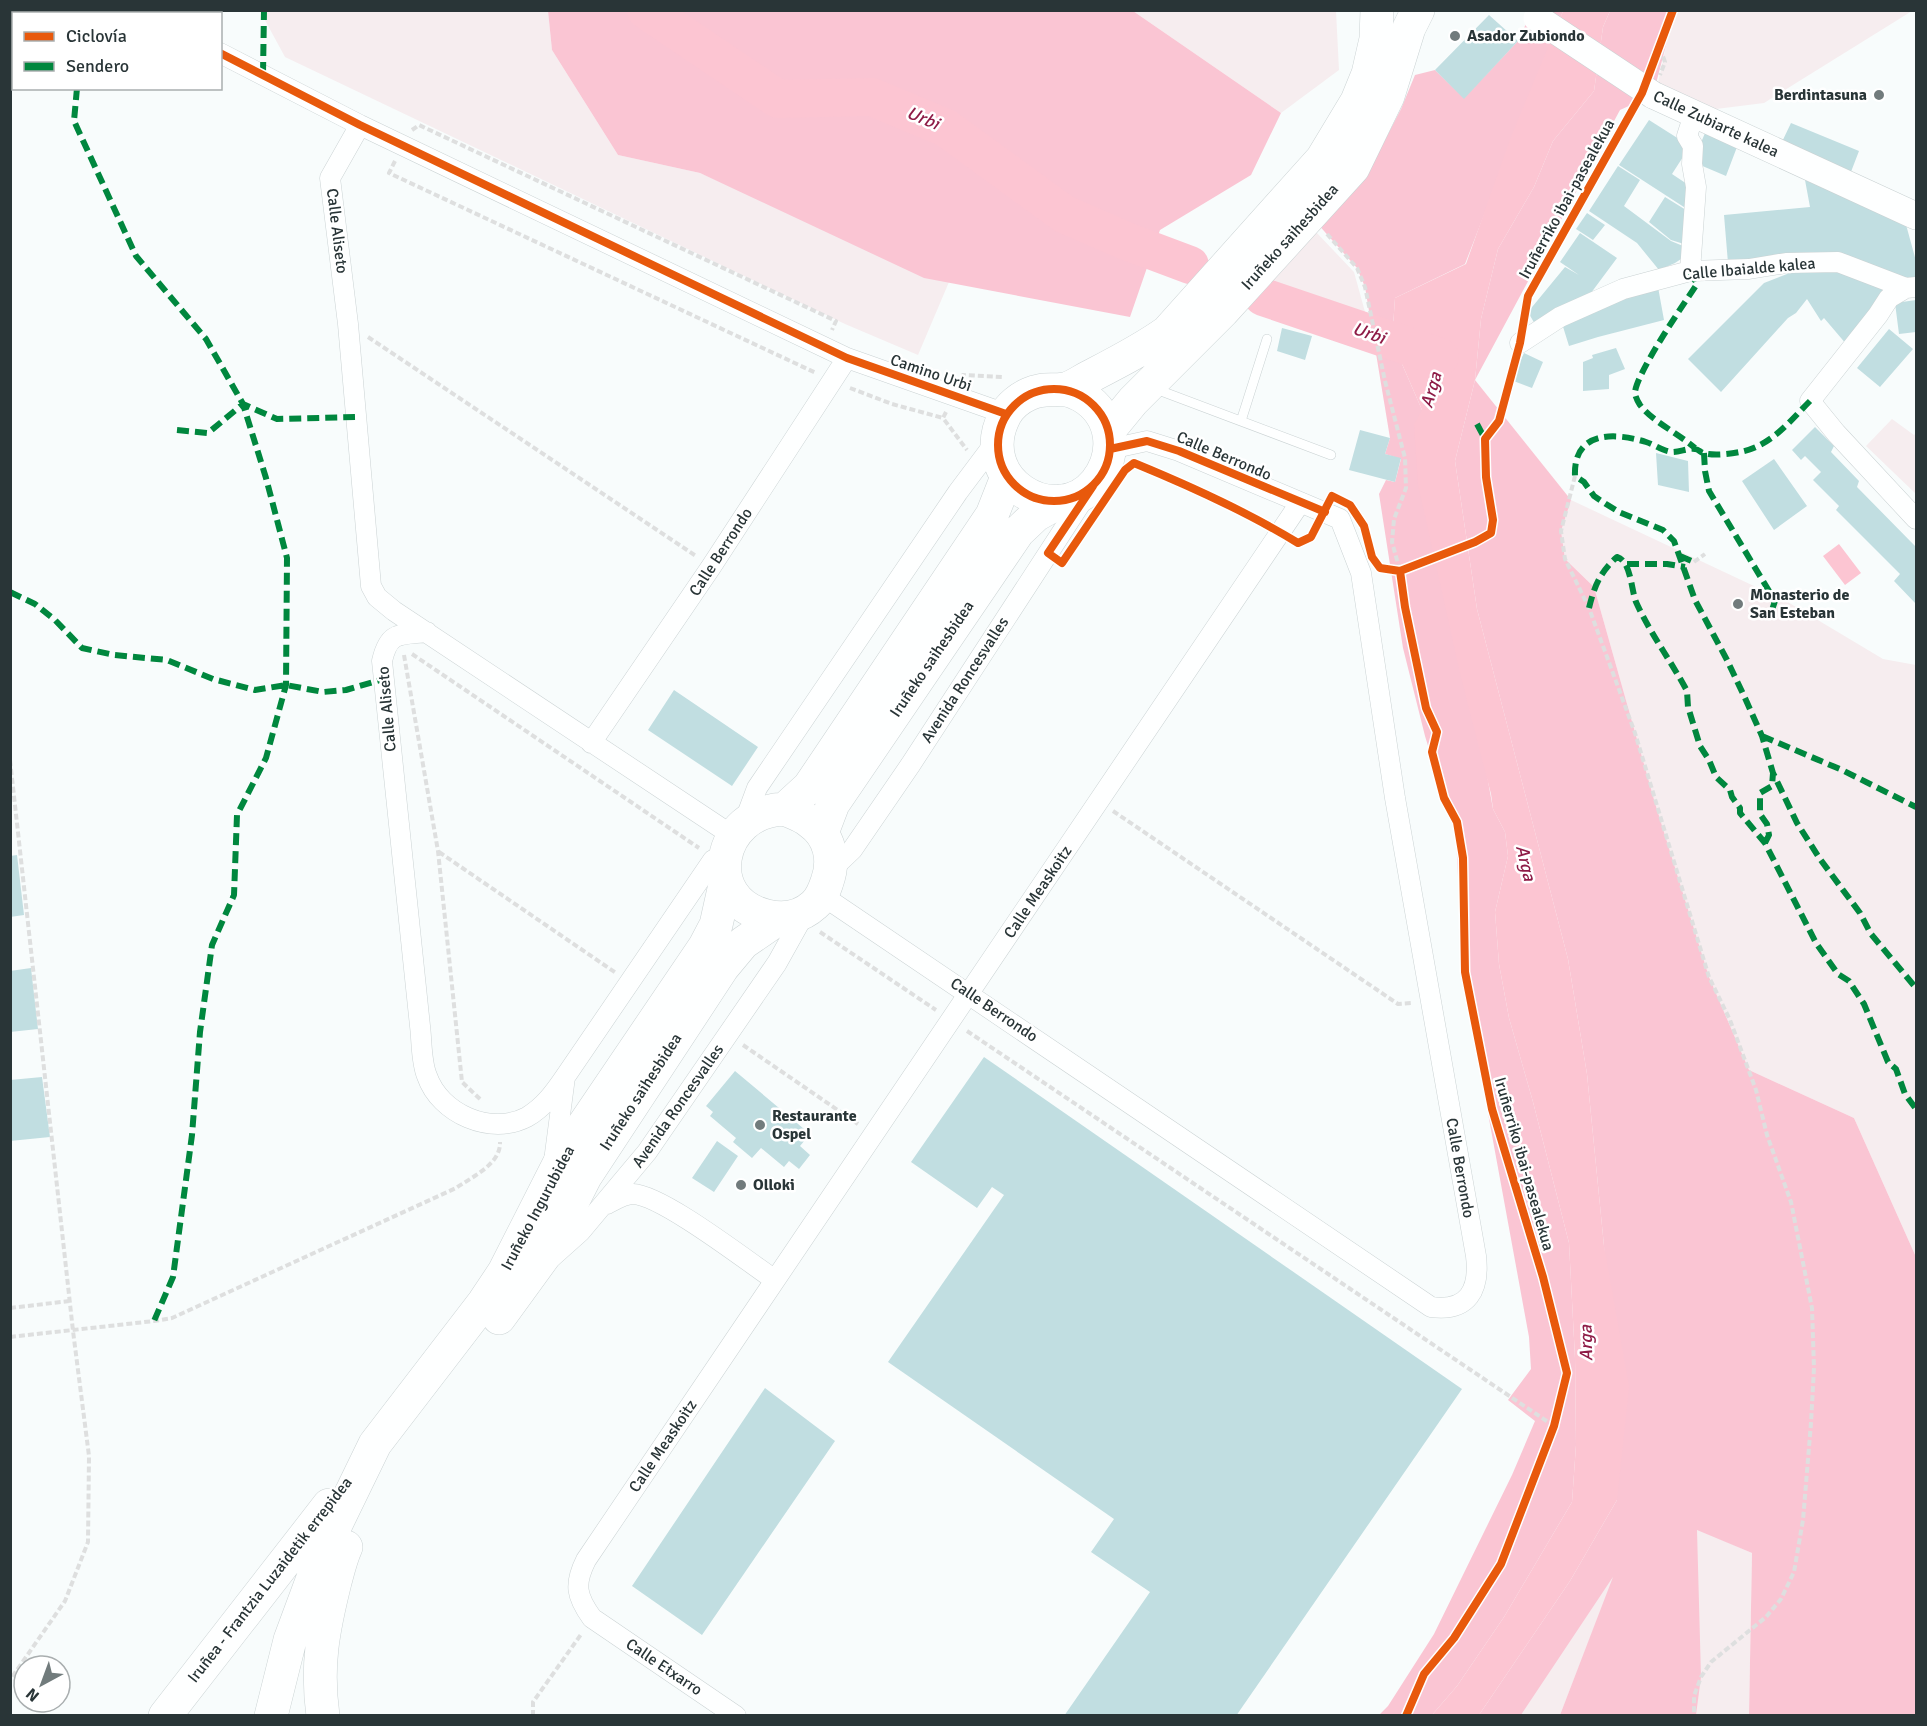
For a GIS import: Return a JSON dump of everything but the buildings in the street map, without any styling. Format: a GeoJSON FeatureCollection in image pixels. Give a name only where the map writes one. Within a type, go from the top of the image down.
{"type":"FeatureCollection","features":[{"type":"Feature","properties":{"kind":"highway","name":"Iruñeko saihesbidea"},"geometry":{"type":"LineString","coordinates":[[1065,389],[1141,351],[1167,332],[1322,159],[1357,101],[1368,74],[1376,39],[1377,10]]}},
{"type":"Feature","properties":{"kind":"highway","name":"Iruñeko saihesbidea"},"geometry":{"type":"LineString","coordinates":[[1110,439],[1148,386],[1223,311],[1353,168],[1388,96],[1409,28],[1418,10]]}},
{"type":"Feature","properties":{"kind":"highway"},"geometry":{"type":"LineString","coordinates":[[1047,388],[1065,389],[1082,396],[1096,407],[1110,439],[1107,463],[1093,486],[1078,496],[1061,501],[1041,500],[1022,492],[1007,477],[990,435],[1015,403],[1030,393],[1047,388]]}},
{"type":"Feature","properties":{"kind":"highway","name":"Iruñeko saihesbidea"},"geometry":{"type":"LineString","coordinates":[[785,809],[809,787],[986,525],[1007,477]]}},
{"type":"Feature","properties":{"kind":"highway","name":"Iruñeko saihesbidea"},"geometry":{"type":"LineString","coordinates":[[822,833],[833,804],[1018,532],[1036,515],[1061,501]]}},
{"type":"Feature","properties":{"kind":"highway"},"geometry":{"type":"LineString","coordinates":[[785,809],[809,821],[822,833],[830,850],[811,907],[755,914],[737,900],[726,849],[774,810],[785,809]]}},
{"type":"Feature","properties":{"kind":"highway","name":"Iruñeko Ingurubidea"},"geometry":{"type":"LineString","coordinates":[[271,1716],[290,1640],[323,1551],[383,1450],[504,1272],[564,1154],[705,946],[716,925],[726,849]]}},
{"type":"Feature","properties":{"kind":"highway","name":"Iruñeko saihesbidea"},"geometry":{"type":"LineString","coordinates":[[526,1281],[547,1252],[585,1177],[723,968],[743,943],[811,907]]}},
{"type":"Feature","properties":{"kind":"highway","name":"Iruñeko Ingurubidea"},"geometry":{"type":"LineString","coordinates":[[383,1450],[495,1324],[526,1281]]}},
{"type":"Feature","properties":{"kind":"highway"},"geometry":{"type":"LineString","coordinates":[[323,1716],[320,1659],[331,1598],[343,1553],[383,1450]]}},
{"type":"Feature","properties":{"kind":"highway","name":"Iruñea - Frantzia Luzaidetik errepidea"},"geometry":{"type":"LineString","coordinates":[[165,1716],[308,1534],[383,1450]]}},
{"type":"Feature","properties":{"kind":"main road","name":"Calle Zubiarte kalea"},"geometry":{"type":"LineString","coordinates":[[1529,13],[1646,91],[1917,216]]}},
{"type":"Feature","properties":{"kind":"street","name":"Camino Urbi"},"geometry":{"type":"LineString","coordinates":[[222,54],[360,125],[408,139],[847,358],[952,395],[990,435]]}},
{"type":"Feature","properties":{"kind":"street"},"geometry":{"type":"LineString","coordinates":[[1690,272],[1696,187],[1692,164],[1694,146],[1687,136],[1694,114]]}},
{"type":"Feature","properties":{"kind":"street","name":"Calle Aliseto"},"geometry":{"type":"LineString","coordinates":[[360,125],[330,178],[348,324],[370,586],[377,597],[427,632]]}},
{"type":"Feature","properties":{"kind":"street","name":"Calle Ibaialde kalea"},"geometry":{"type":"LineString","coordinates":[[1520,343],[1560,317],[1623,289],[1690,272],[1749,269],[1786,262],[1838,262],[1911,287]]}},
{"type":"Feature","properties":{"kind":"street"},"geometry":{"type":"LineString","coordinates":[[1911,287],[1889,298],[1810,401],[1836,433],[1917,519]]}},
{"type":"Feature","properties":{"kind":"street","name":"Calle Berrondo"},"geometry":{"type":"LineString","coordinates":[[591,743],[711,567],[847,358]]}},
{"type":"Feature","properties":{"kind":"street"},"geometry":{"type":"LineString","coordinates":[[552,1176],[565,1077],[713,860],[726,849],[758,788],[958,492],[990,435]]}},
{"type":"Feature","properties":{"kind":"street","name":"Calle Berrondo"},"geometry":{"type":"LineString","coordinates":[[811,907],[969,993],[1431,1307],[1451,1308],[1462,1303],[1472,1293],[1477,1284],[1478,1272],[1395,798],[1361,573],[1340,519],[1179,451],[1147,441],[1110,439]]}},
{"type":"Feature","properties":{"kind":"street","name":"Avenida Roncesvalles"},"geometry":{"type":"LineString","coordinates":[[526,1281],[580,1232],[647,1152],[777,963],[811,907],[904,773],[1093,486]]}},
{"type":"Feature","properties":{"kind":"street","name":"Calle Measkoitz"},"geometry":{"type":"LineString","coordinates":[[592,1617],[580,1599],[578,1590],[580,1573],[586,1560],[1300,503]]}},
{"type":"Feature","properties":{"kind":"street","name":"Calle Aliseto"},"geometry":{"type":"LineString","coordinates":[[427,632],[398,635],[386,644],[382,661],[426,1076],[439,1098],[461,1114],[477,1122],[500,1124],[525,1117],[546,1104],[565,1077]]}},
{"type":"Feature","properties":{"kind":"street"},"geometry":{"type":"LineString","coordinates":[[427,632],[591,743],[726,849]]}},
{"type":"Feature","properties":{"kind":"street"},"geometry":{"type":"LineString","coordinates":[[604,1205],[632,1194],[662,1203],[775,1280]]}},
{"type":"Feature","properties":{"kind":"street","name":"Calle Etxarro"},"geometry":{"type":"LineString","coordinates":[[592,1617],[736,1716]]}},
{"type":"Feature","properties":{"kind":"lane"},"geometry":{"type":"LineString","coordinates":[[1241,421],[1267,339]]}},
{"type":"Feature","properties":{"kind":"lane"},"geometry":{"type":"LineString","coordinates":[[1148,386],[1331,455]]}},
{"type":"Feature","properties":{"kind":"path"},"geometry":{"type":"LineString","coordinates":[[830,335],[836,321],[420,125],[408,139],[389,172],[832,381],[892,404],[943,418],[990,435]]}},
{"type":"Feature","properties":{"kind":"path"},"geometry":{"type":"LineString","coordinates":[[402,126],[408,139]]}},
{"type":"Feature","properties":{"kind":"path"},"geometry":{"type":"LineString","coordinates":[[348,324],[711,567]]}},
{"type":"Feature","properties":{"kind":"path"},"geometry":{"type":"LineString","coordinates":[[953,373],[1010,378]]}},
{"type":"Feature","properties":{"kind":"path"},"geometry":{"type":"LineString","coordinates":[[943,418],[963,375]]}},
{"type":"Feature","properties":{"kind":"path"},"geometry":{"type":"LineString","coordinates":[[1575,476],[1561,531],[1565,559],[1589,609],[1635,733],[1709,977],[1730,1020],[1756,1090],[1767,1135],[1791,1202],[1812,1308],[1814,1368],[1811,1424],[1803,1520],[1794,1572],[1781,1599],[1766,1617],[1711,1662],[1701,1677],[1694,1696],[1694,1716]]}},
{"type":"Feature","properties":{"kind":"path"},"geometry":{"type":"LineString","coordinates":[[1694,562],[1705,554]]}},
{"type":"Feature","properties":{"kind":"path"},"geometry":{"type":"LineString","coordinates":[[10,1337],[172,1318],[435,1199],[456,1188],[494,1161],[501,1147],[500,1107],[484,1102],[462,1082],[438,851],[402,647],[726,849]]}},
{"type":"Feature","properties":{"kind":"path"},"geometry":{"type":"LineString","coordinates":[[10,760],[73,1331],[89,1455],[88,1542],[65,1601],[10,1680]]}},
{"type":"Feature","properties":{"kind":"path"},"geometry":{"type":"LineString","coordinates":[[1098,801],[1398,1004],[1431,1001]]}},
{"type":"Feature","properties":{"kind":"path"},"geometry":{"type":"LineString","coordinates":[[438,851],[629,981]]}},
{"type":"Feature","properties":{"kind":"path"},"geometry":{"type":"LineString","coordinates":[[811,907],[820,932],[1554,1426]]}},
{"type":"Feature","properties":{"kind":"path"},"geometry":{"type":"LineString","coordinates":[[728,1033],[873,1135]]}},
{"type":"Feature","properties":{"kind":"path"},"geometry":{"type":"LineString","coordinates":[[744,1046],[751,1037]]}},
{"type":"Feature","properties":{"kind":"path"},"geometry":{"type":"LineString","coordinates":[[10,1308],[70,1301]]}},
{"type":"Feature","properties":{"kind":"path"},"geometry":{"type":"LineString","coordinates":[[533,1716],[533,1702],[592,1617]]}},
{"type":"Feature","properties":{"kind":"shaded area"},"geometry":{"type":"Polygon","coordinates":[[[260,11],[548,11],[552,50],[618,155],[700,173],[949,282],[918,355],[845,324],[285,57],[260,11]]]}},
{"type":"Feature","properties":{"kind":"shaded area"},"geometry":{"type":"Polygon","coordinates":[[[548,11],[1133,11],[1281,113],[1251,175],[1160,230],[1130,317],[924,278],[700,173],[618,155],[552,50],[548,11]]]}},
{"type":"Feature","properties":{"kind":"shaded area"},"geometry":{"type":"Polygon","coordinates":[[[1133,11],[1336,11],[1339,70],[1281,113],[1133,11]]]}},
{"type":"Feature","properties":{"kind":"shaded area"},"geometry":{"type":"Polygon","coordinates":[[[1532,11],[1563,11],[1465,264],[1395,298],[1392,341],[1422,410],[1493,809],[1505,832],[1508,856],[1495,912],[1499,964],[1509,1018],[1569,1243],[1575,1358],[1576,1445],[1572,1502],[1504,1617],[1457,1686],[1432,1715],[1379,1715],[1388,1706],[1434,1634],[1512,1475],[1535,1421],[1508,1400],[1531,1369],[1529,1337],[1463,977],[1456,837],[1425,736],[1403,648],[1379,494],[1386,480],[1395,482],[1401,459],[1385,454],[1390,438],[1365,287],[1357,268],[1316,222],[1373,163],[1401,109],[1415,75],[1435,70],[1464,98],[1518,41],[1532,11]]]}},
{"type":"Feature","properties":{"kind":"shaded area"},"geometry":{"type":"Polygon","coordinates":[[[1610,11],[1675,11],[1653,95],[1620,110],[1475,380],[1481,319],[1498,249],[1534,187],[1553,141],[1594,91],[1603,27],[1610,11]]]}},
{"type":"Feature","properties":{"kind":"shaded area"},"geometry":{"type":"Polygon","coordinates":[[[1674,11],[1912,11],[1764,103],[1708,110],[1657,87],[1674,11]]]}},
{"type":"Feature","properties":{"kind":"shaded area"},"geometry":{"type":"Polygon","coordinates":[[[1316,232],[1354,272],[1370,330],[1262,292],[1316,232]]]}},
{"type":"Feature","properties":{"kind":"shaded area"},"geometry":{"type":"Polygon","coordinates":[[[1475,380],[1571,500],[1561,531],[1565,559],[1594,587],[1655,803],[1709,977],[1749,1070],[1854,1118],[1916,1257],[1916,1715],[1749,1715],[1752,1553],[1697,1530],[1701,1677],[1696,1715],[1560,1715],[1613,1577],[1521,1715],[1479,1715],[1570,1581],[1617,1500],[1604,1246],[1587,1074],[1568,959],[1477,609],[1455,461],[1475,380]]]}},
{"type":"Feature","properties":{"kind":"shaded area"},"geometry":{"type":"Polygon","coordinates":[[[1892,419],[1914,435],[1916,433],[1916,494],[1866,446],[1892,419]]]}},
{"type":"Feature","properties":{"kind":"shaded area"},"geometry":{"type":"Polygon","coordinates":[[[1571,500],[1786,601],[1883,659],[1916,665],[1916,1257],[1854,1118],[1749,1070],[1709,977],[1655,803],[1594,587],[1565,559],[1561,531],[1571,500]]]}},
{"type":"Feature","properties":{"kind":"shaded area"},"geometry":{"type":"Polygon","coordinates":[[[1697,1529],[1752,1553],[1749,1715],[1685,1716],[1697,1529]]]}},
{"type":"Feature","properties":{"kind":"shaded area"},"geometry":{"type":"Polygon","coordinates":[[[1615,1574],[1560,1715],[1521,1715],[1615,1574]]]}},
{"type":"Feature","properties":{"kind":"water","name":"Arga"},"geometry":{"type":"Polygon","coordinates":[[[1563,11],[1610,11],[1603,27],[1594,91],[1553,141],[1534,187],[1498,249],[1481,319],[1475,380],[1455,461],[1477,609],[1568,959],[1587,1074],[1604,1246],[1629,1387],[1617,1500],[1570,1581],[1479,1715],[1432,1715],[1457,1686],[1504,1617],[1572,1502],[1576,1445],[1575,1358],[1569,1243],[1509,1018],[1499,964],[1495,912],[1508,856],[1505,832],[1493,809],[1418,484],[1414,425],[1422,410],[1392,341],[1395,298],[1466,264],[1511,137],[1563,11]]]}},
{"type":"Feature","properties":{"kind":"water"},"geometry":{"type":"Polygon","coordinates":[[[1839,544],[1861,573],[1845,585],[1823,556],[1839,544]]]}},
{"type":"Feature","properties":{"kind":"waterway","name":"Urbi"},"geometry":{"type":"LineString","coordinates":[[646,10],[778,99],[872,97],[946,128],[1064,214],[1190,265]]}},
{"type":"Feature","properties":{"kind":"waterway","name":"Urbi"},"geometry":{"type":"LineString","coordinates":[[1263,297],[1440,357]]}},
{"type":"Feature","properties":{"kind":"marked path"},"geometry":{"type":"LineString","coordinates":[[263,74],[264,10]]}},
{"type":"Feature","properties":{"kind":"marked path"},"geometry":{"type":"LineString","coordinates":[[77,90],[74,121],[136,256],[206,339],[243,404],[287,558],[286,685],[266,758],[237,815],[234,895],[212,945],[200,1032],[192,1135],[173,1277],[154,1321]]}},
{"type":"Feature","properties":{"kind":"marked path"},"geometry":{"type":"LineString","coordinates":[[1690,271],[1697,284],[1651,355],[1635,393],[1645,411],[1695,448]]}},
{"type":"Feature","properties":{"kind":"marked path"},"geometry":{"type":"LineString","coordinates":[[1810,401],[1770,439],[1751,449],[1736,453],[1712,454],[1703,453],[1697,449],[1672,452],[1634,439],[1609,436],[1598,438],[1581,450],[1576,461],[1575,476],[1584,482],[1594,496],[1606,504],[1619,512],[1663,530],[1674,541],[1695,600],[1745,698],[1762,736],[1773,773],[1797,823],[1820,859],[1860,913],[1871,934],[1916,988]]}},
{"type":"Feature","properties":{"kind":"marked path"},"geometry":{"type":"LineString","coordinates":[[177,430],[208,433],[243,404],[277,419],[355,417]]}},
{"type":"Feature","properties":{"kind":"marked path"},"geometry":{"type":"LineString","coordinates":[[1477,424],[1485,439]]}},
{"type":"Feature","properties":{"kind":"marked path"},"geometry":{"type":"LineString","coordinates":[[1704,453],[1709,491],[1775,601],[1772,610]]}},
{"type":"Feature","properties":{"kind":"marked path"},"geometry":{"type":"LineString","coordinates":[[1680,556],[1694,562]]}},
{"type":"Feature","properties":{"kind":"marked path"},"geometry":{"type":"LineString","coordinates":[[1589,608],[1602,574],[1617,557],[1622,560],[1628,570],[1636,602],[1687,691],[1688,707],[1700,746],[1716,777],[1730,790],[1740,808],[1740,813],[1765,843],[1816,943],[1838,974],[1849,981],[1864,1004],[1888,1062],[1896,1069],[1905,1094],[1916,1109]]}},
{"type":"Feature","properties":{"kind":"marked path"},"geometry":{"type":"LineString","coordinates":[[1627,564],[1667,564],[1685,567]]}},
{"type":"Feature","properties":{"kind":"marked path"},"geometry":{"type":"LineString","coordinates":[[10,592],[35,604],[55,620],[82,648],[114,655],[167,660],[213,679],[255,690],[286,685],[323,692],[346,690],[384,679]]}},
{"type":"Feature","properties":{"kind":"marked path"},"geometry":{"type":"LineString","coordinates":[[1762,736],[1842,770],[1916,807]]}},
{"type":"Feature","properties":{"kind":"marked path"},"geometry":{"type":"LineString","coordinates":[[1765,843],[1769,835],[1767,824],[1760,814],[1760,793],[1772,786],[1773,773]]}},
{"type":"Feature","properties":{"kind":"cycle path","name":"Iruñerriko ibai-pasealekua"},"geometry":{"type":"LineString","coordinates":[[1093,486],[1048,553],[1062,563],[1125,470],[1134,463],[1218,500],[1298,543],[1311,537],[1332,496],[1350,505],[1364,526],[1372,557],[1380,568],[1400,571],[1475,542],[1491,533],[1493,520],[1486,477],[1485,439],[1499,421],[1520,343],[1528,296],[1642,93],[1673,10]]}},
{"type":"Feature","properties":{"kind":"cycle path"},"geometry":{"type":"LineString","coordinates":[[222,54],[360,125],[847,358],[1006,414]]}},
{"type":"Feature","properties":{"kind":"cycle path"},"geometry":{"type":"LineString","coordinates":[[1054,389],[1076,393],[1094,405],[1106,423],[1110,445],[1106,467],[1094,485],[1076,497],[1054,501],[1032,497],[1014,485],[1002,467],[998,445],[1002,423],[1014,405],[1032,393],[1054,389]]}},
{"type":"Feature","properties":{"kind":"cycle path"},"geometry":{"type":"LineString","coordinates":[[1110,449],[1147,441],[1179,451],[1325,512]]}},
{"type":"Feature","properties":{"kind":"cycle path","name":"Iruñerriko ibai-pasealekua"},"geometry":{"type":"LineString","coordinates":[[1400,571],[1426,708],[1437,732],[1432,752],[1444,798],[1457,822],[1463,858],[1465,972],[1492,1109],[1543,1277],[1567,1373],[1554,1426],[1501,1564],[1454,1638],[1424,1674],[1406,1716]]}},
{"type":"Feature","properties":{"kind":"place","name":"Asador Zubiondo"},"geometry":{"type":"Point","coordinates":[1455,36]}},
{"type":"Feature","properties":{"kind":"place","name":"Berdintasuna"},"geometry":{"type":"Point","coordinates":[1879,95]}},
{"type":"Feature","properties":{"kind":"place","name":"Monasterio de San Esteban"},"geometry":{"type":"Point","coordinates":[1738,604]}},
{"type":"Feature","properties":{"kind":"place","name":"Restaurante Ospel"},"geometry":{"type":"Point","coordinates":[760,1125]}},
{"type":"Feature","properties":{"kind":"place","name":"Olloki"},"geometry":{"type":"Point","coordinates":[741,1185]}}]}
